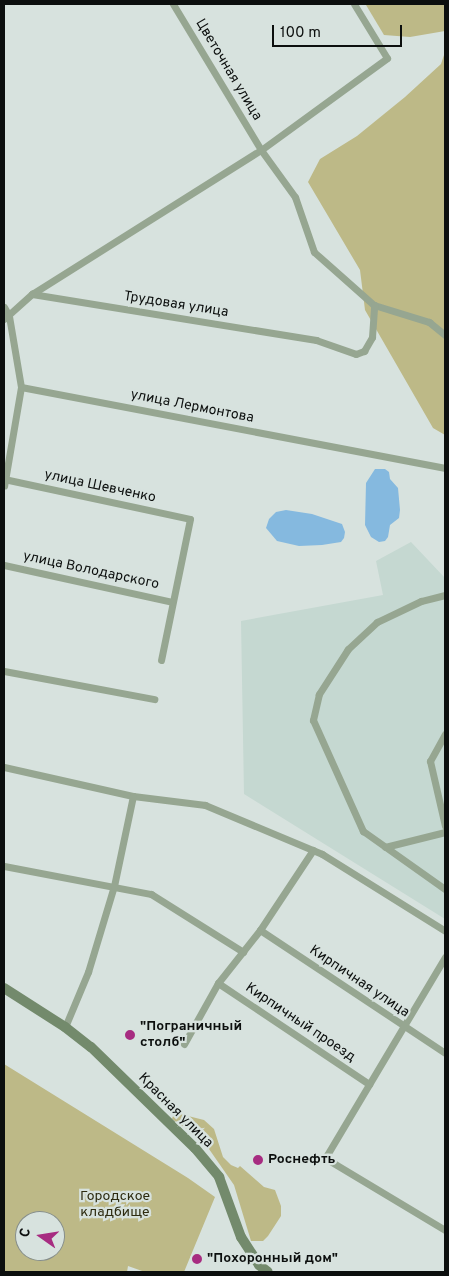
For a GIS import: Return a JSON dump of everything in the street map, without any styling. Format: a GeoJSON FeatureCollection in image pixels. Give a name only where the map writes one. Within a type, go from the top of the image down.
{"type":"FeatureCollection","features":[{"type":"Feature","properties":{"kind":"main road","name":"Красная улица"},"geometry":{"type":"LineString","coordinates":[[4,988],[65,1027],[91,1047],[195,1148],[219,1176],[241,1237],[256,1269],[268,1272]]}},
{"type":"Feature","properties":{"kind":"street","name":"Цветочная улица"},"geometry":{"type":"LineString","coordinates":[[173,4],[261,150],[295,197],[314,252],[374,305]]}},
{"type":"Feature","properties":{"kind":"street"},"geometry":{"type":"LineString","coordinates":[[6,317],[32,294],[261,150],[387,58],[354,4]]}},
{"type":"Feature","properties":{"kind":"street","name":"Трудовая улица"},"geometry":{"type":"LineString","coordinates":[[32,294],[316,340],[356,354],[364,351],[372,337],[374,305]]}},
{"type":"Feature","properties":{"kind":"street"},"geometry":{"type":"LineString","coordinates":[[374,305],[429,322],[445,335]]}},
{"type":"Feature","properties":{"kind":"street"},"geometry":{"type":"LineString","coordinates":[[4,308],[21,386],[4,481]]}},
{"type":"Feature","properties":{"kind":"street","name":"улица Лермонтова"},"geometry":{"type":"LineString","coordinates":[[21,386],[445,468]]}},
{"type":"Feature","properties":{"kind":"street","name":"улица Шевченко"},"geometry":{"type":"LineString","coordinates":[[4,481],[190,519],[172,602]]}},
{"type":"Feature","properties":{"kind":"street","name":"улица Володарского"},"geometry":{"type":"LineString","coordinates":[[4,565],[172,602]]}},
{"type":"Feature","properties":{"kind":"street"},"geometry":{"type":"LineString","coordinates":[[445,594],[421,601],[377,622],[348,649],[320,694],[313,720],[363,831],[445,889]]}},
{"type":"Feature","properties":{"kind":"street"},"geometry":{"type":"LineString","coordinates":[[161,660],[172,602]]}},
{"type":"Feature","properties":{"kind":"street"},"geometry":{"type":"LineString","coordinates":[[4,671],[154,699]]}},
{"type":"Feature","properties":{"kind":"street"},"geometry":{"type":"LineString","coordinates":[[445,734],[430,761],[445,826]]}},
{"type":"Feature","properties":{"kind":"street"},"geometry":{"type":"LineString","coordinates":[[4,768],[133,796],[205,805],[312,850],[445,931]]}},
{"type":"Feature","properties":{"kind":"street"},"geometry":{"type":"LineString","coordinates":[[65,1027],[88,972],[114,886],[133,796]]}},
{"type":"Feature","properties":{"kind":"street"},"geometry":{"type":"LineString","coordinates":[[385,847],[445,832]]}},
{"type":"Feature","properties":{"kind":"street"},"geometry":{"type":"LineString","coordinates":[[184,1044],[218,983],[260,930],[312,850]]}},
{"type":"Feature","properties":{"kind":"street"},"geometry":{"type":"LineString","coordinates":[[4,866],[151,894],[243,952]]}},
{"type":"Feature","properties":{"kind":"street","name":"Кирпичная улица"},"geometry":{"type":"LineString","coordinates":[[260,930],[445,1053]]}},
{"type":"Feature","properties":{"kind":"street"},"geometry":{"type":"LineString","coordinates":[[445,957],[325,1158],[445,1230]]}},
{"type":"Feature","properties":{"kind":"street","name":"Кирпичный проезд"},"geometry":{"type":"LineString","coordinates":[[218,983],[369,1084]]}},
{"type":"Feature","properties":{"kind":"shaded area"},"geometry":{"type":"Polygon","coordinates":[[[411,542],[445,578],[445,919],[244,794],[241,621],[383,595],[376,561],[411,542]]]}},
{"type":"Feature","properties":{"kind":"green space"},"geometry":{"type":"Polygon","coordinates":[[[445,4],[445,31],[410,37],[384,35],[366,5],[445,4]]]}},
{"type":"Feature","properties":{"kind":"green space"},"geometry":{"type":"Polygon","coordinates":[[[445,52],[445,435],[433,428],[365,310],[360,270],[308,182],[320,159],[357,136],[405,97],[441,64],[445,52]]]}},
{"type":"Feature","properties":{"kind":"green space","name":"Городское кладбище"},"geometry":{"type":"Polygon","coordinates":[[[4,1064],[188,1178],[215,1197],[184,1272],[145,1272],[128,1266],[127,1272],[4,1272],[4,1064]]]}},
{"type":"Feature","properties":{"kind":"green space"},"geometry":{"type":"Polygon","coordinates":[[[180,1114],[204,1120],[214,1129],[223,1157],[231,1165],[238,1168],[240,1166],[264,1187],[275,1190],[281,1206],[281,1216],[263,1241],[251,1241],[234,1185],[209,1149],[191,1132],[172,1119],[173,1116],[180,1114]]]}},
{"type":"Feature","properties":{"kind":"water"},"geometry":{"type":"Polygon","coordinates":[[[375,469],[385,469],[389,472],[390,479],[398,488],[400,510],[399,518],[390,525],[388,537],[385,541],[379,542],[371,537],[365,525],[366,483],[375,469]]]}},
{"type":"Feature","properties":{"kind":"water"},"geometry":{"type":"Polygon","coordinates":[[[286,510],[312,514],[342,524],[345,532],[344,538],[341,542],[322,545],[299,546],[277,541],[266,528],[269,519],[276,512],[286,510]]]}},
{"type":"Feature","properties":{"kind":"place","name":"\"Пограничный столб\""},"geometry":{"type":"Point","coordinates":[130,1035]}},
{"type":"Feature","properties":{"kind":"place","name":"Роснефть"},"geometry":{"type":"Point","coordinates":[258,1160]}},
{"type":"Feature","properties":{"kind":"place","name":"\"Похоронный дом\""},"geometry":{"type":"Point","coordinates":[197,1259]}}]}
